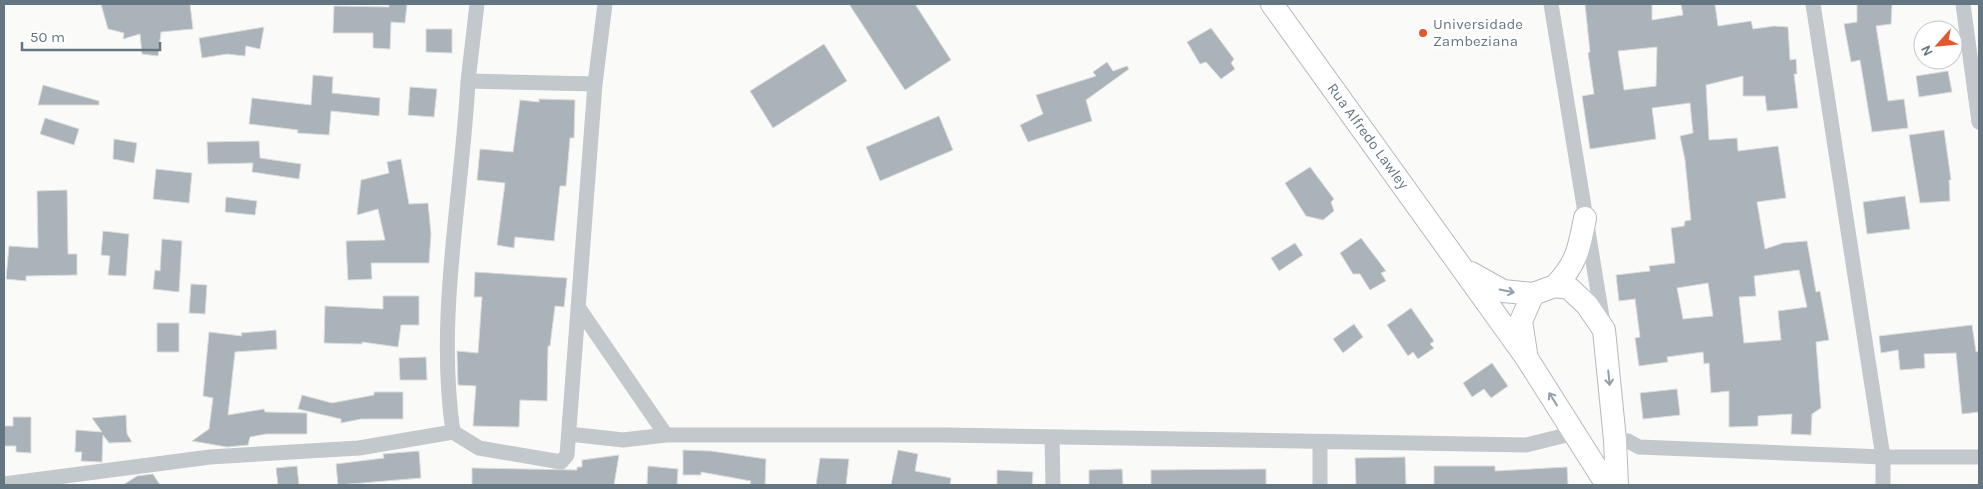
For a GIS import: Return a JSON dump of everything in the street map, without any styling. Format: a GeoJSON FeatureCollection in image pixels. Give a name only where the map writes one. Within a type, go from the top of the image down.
{"type":"FeatureCollection","features":[{"type":"Feature","properties":{"kind":"main road","name":"Rua Alfredo Lawley"},"geometry":{"type":"LineString","coordinates":[[1272,4],[1526,357],[1607,485]]}},
{"type":"Feature","properties":{"kind":"main road"},"geometry":{"type":"LineString","coordinates":[[1554,286],[1574,262],[1579,251],[1585,218]]}},
{"type":"Feature","properties":{"kind":"main road","name":"Rua Alfredo Lawley"},"geometry":{"type":"LineString","coordinates":[[1464,269],[1503,291],[1533,294],[1554,286]]}},
{"type":"Feature","properties":{"kind":"main road"},"geometry":{"type":"LineString","coordinates":[[1554,286],[1568,288],[1574,292],[1587,305],[1604,330],[1615,440],[1617,485]]}},
{"type":"Feature","properties":{"kind":"main road"},"geometry":{"type":"LineString","coordinates":[[1526,357],[1521,321],[1533,294]]}},
{"type":"Feature","properties":{"kind":"main road"},"geometry":{"type":"LineString","coordinates":[[1575,433],[1604,445],[1615,440]]}},
{"type":"Feature","properties":{"kind":"street"},"geometry":{"type":"LineString","coordinates":[[453,432],[446,389],[447,306],[477,4]]}},
{"type":"Feature","properties":{"kind":"street"},"geometry":{"type":"LineString","coordinates":[[4,484],[210,457],[359,448],[453,432],[479,448],[561,462],[567,455],[595,84],[605,4]]}},
{"type":"Feature","properties":{"kind":"street"},"geometry":{"type":"LineString","coordinates":[[1551,4],[1604,330]]}},
{"type":"Feature","properties":{"kind":"street"},"geometry":{"type":"LineString","coordinates":[[1813,4],[1883,457],[1883,485]]}},
{"type":"Feature","properties":{"kind":"street"},"geometry":{"type":"LineString","coordinates":[[1963,4],[1979,122]]}},
{"type":"Feature","properties":{"kind":"street"},"geometry":{"type":"LineString","coordinates":[[468,81],[595,84]]}},
{"type":"Feature","properties":{"kind":"street"},"geometry":{"type":"LineString","coordinates":[[578,307],[666,435]]}},
{"type":"Feature","properties":{"kind":"street"},"geometry":{"type":"LineString","coordinates":[[569,434],[623,440],[666,435],[1052,437],[1526,445],[1575,433]]}},
{"type":"Feature","properties":{"kind":"street"},"geometry":{"type":"LineString","coordinates":[[1052,437],[1053,485]]}},
{"type":"Feature","properties":{"kind":"street"},"geometry":{"type":"LineString","coordinates":[[1615,440],[1628,441],[1639,447],[1883,457],[1979,457]]}},
{"type":"Feature","properties":{"kind":"street"},"geometry":{"type":"LineString","coordinates":[[1320,442],[1320,485]]}},
{"type":"Feature","properties":{"kind":"building"},"geometry":{"type":"Polygon","coordinates":[[[101,4],[190,4],[193,29],[161,32],[158,56],[142,54],[140,34],[123,39],[124,33],[108,29],[101,4]]]}},
{"type":"Feature","properties":{"kind":"building"},"geometry":{"type":"Polygon","coordinates":[[[389,4],[407,4],[405,23],[391,22],[390,49],[373,48],[373,33],[333,33],[334,6],[389,7],[389,4]]]}},
{"type":"Feature","properties":{"kind":"building"},"geometry":{"type":"Polygon","coordinates":[[[849,4],[915,4],[951,60],[905,90],[849,4]]]}},
{"type":"Feature","properties":{"kind":"building"},"geometry":{"type":"Polygon","coordinates":[[[1585,4],[1652,4],[1652,20],[1683,15],[1681,4],[1715,4],[1718,26],[1751,21],[1753,29],[1774,26],[1788,27],[1790,60],[1796,59],[1797,74],[1794,74],[1798,108],[1767,111],[1765,96],[1743,96],[1743,76],[1706,85],[1709,140],[1737,138],[1738,151],[1778,146],[1786,198],[1757,202],[1765,249],[1783,243],[1807,241],[1816,292],[1820,291],[1829,340],[1816,342],[1821,408],[1812,414],[1811,435],[1791,434],[1792,414],[1758,416],[1758,426],[1729,427],[1729,391],[1711,393],[1709,363],[1704,364],[1703,352],[1667,357],[1668,362],[1639,366],[1635,338],[1640,337],[1635,299],[1619,301],[1616,275],[1650,271],[1649,266],[1675,263],[1671,228],[1684,226],[1685,221],[1691,220],[1685,160],[1680,136],[1693,133],[1690,103],[1652,108],[1656,139],[1590,149],[1582,96],[1594,94],[1588,53],[1590,52],[1585,4]],[[1657,47],[1618,51],[1624,90],[1656,86],[1657,47]],[[1799,270],[1754,276],[1756,296],[1739,297],[1744,343],[1781,340],[1778,311],[1807,307],[1799,270]],[[1708,283],[1677,288],[1683,319],[1713,316],[1708,283]]]}},
{"type":"Feature","properties":{"kind":"building"},"geometry":{"type":"Polygon","coordinates":[[[1857,4],[1892,4],[1891,24],[1876,26],[1888,101],[1904,99],[1908,128],[1872,132],[1860,60],[1851,62],[1844,24],[1857,22],[1857,4]]]}},
{"type":"Feature","properties":{"kind":"building"},"geometry":{"type":"Polygon","coordinates":[[[264,27],[260,49],[246,46],[245,56],[227,54],[202,58],[199,38],[264,27]]]}},
{"type":"Feature","properties":{"kind":"building"},"geometry":{"type":"Polygon","coordinates":[[[1211,28],[1234,59],[1231,63],[1235,69],[1221,79],[1206,62],[1200,64],[1187,42],[1211,28]]]}},
{"type":"Feature","properties":{"kind":"building"},"geometry":{"type":"Polygon","coordinates":[[[426,29],[452,29],[452,53],[426,52],[426,29]]]}},
{"type":"Feature","properties":{"kind":"building"},"geometry":{"type":"Polygon","coordinates":[[[824,44],[847,81],[773,128],[750,91],[824,44]]]}},
{"type":"Feature","properties":{"kind":"building"},"geometry":{"type":"Polygon","coordinates":[[[1107,62],[1113,71],[1127,66],[1129,69],[1086,100],[1092,121],[1028,142],[1020,125],[1043,114],[1036,95],[1096,76],[1093,72],[1107,62]]]}},
{"type":"Feature","properties":{"kind":"building"},"geometry":{"type":"Polygon","coordinates":[[[1948,71],[1952,92],[1919,97],[1916,76],[1948,71]]]}},
{"type":"Feature","properties":{"kind":"building"},"geometry":{"type":"Polygon","coordinates":[[[313,75],[333,77],[332,93],[380,98],[379,116],[331,111],[329,135],[297,133],[298,130],[249,124],[252,98],[311,105],[313,75]]]}},
{"type":"Feature","properties":{"kind":"building"},"geometry":{"type":"Polygon","coordinates":[[[43,85],[99,101],[99,105],[38,105],[43,85]]]}},
{"type":"Feature","properties":{"kind":"building"},"geometry":{"type":"Polygon","coordinates":[[[410,87],[437,89],[434,117],[408,115],[410,87]]]}},
{"type":"Feature","properties":{"kind":"building"},"geometry":{"type":"Polygon","coordinates":[[[539,99],[575,100],[574,138],[570,138],[566,186],[560,186],[554,241],[515,237],[514,248],[497,245],[505,183],[477,180],[480,149],[513,152],[520,100],[539,102],[539,99]]]}},
{"type":"Feature","properties":{"kind":"building"},"geometry":{"type":"Polygon","coordinates":[[[939,116],[953,150],[880,181],[866,147],[939,116]]]}},
{"type":"Feature","properties":{"kind":"building"},"geometry":{"type":"Polygon","coordinates":[[[45,118],[79,129],[74,145],[40,134],[45,118]]]}},
{"type":"Feature","properties":{"kind":"building"},"geometry":{"type":"Polygon","coordinates":[[[1944,130],[1951,180],[1949,180],[1950,201],[1920,203],[1909,135],[1944,130]]]}},
{"type":"Feature","properties":{"kind":"building"},"geometry":{"type":"Polygon","coordinates":[[[114,139],[137,143],[134,163],[113,159],[114,139]]]}},
{"type":"Feature","properties":{"kind":"building"},"geometry":{"type":"Polygon","coordinates":[[[259,141],[260,158],[301,164],[299,179],[252,172],[253,163],[208,164],[207,142],[259,141]]]}},
{"type":"Feature","properties":{"kind":"building"},"geometry":{"type":"Polygon","coordinates":[[[401,159],[409,204],[428,203],[431,234],[429,263],[371,263],[372,279],[348,280],[346,241],[385,240],[378,209],[357,215],[361,180],[389,173],[387,162],[401,159]]]}},
{"type":"Feature","properties":{"kind":"building"},"geometry":{"type":"Polygon","coordinates":[[[1310,167],[1334,199],[1331,202],[1334,211],[1323,220],[1306,216],[1285,183],[1310,167]]]}},
{"type":"Feature","properties":{"kind":"building"},"geometry":{"type":"Polygon","coordinates":[[[156,169],[192,173],[189,203],[153,199],[156,169]]]}},
{"type":"Feature","properties":{"kind":"building"},"geometry":{"type":"Polygon","coordinates":[[[67,190],[68,254],[77,254],[77,275],[26,276],[26,281],[6,279],[9,246],[38,248],[37,191],[67,190]]]}},
{"type":"Feature","properties":{"kind":"building"},"geometry":{"type":"Polygon","coordinates":[[[1905,196],[1910,229],[1867,234],[1863,202],[1905,196]]]}},
{"type":"Feature","properties":{"kind":"building"},"geometry":{"type":"Polygon","coordinates":[[[226,197],[257,201],[255,215],[225,212],[226,197]]]}},
{"type":"Feature","properties":{"kind":"building"},"geometry":{"type":"Polygon","coordinates":[[[103,231],[129,234],[126,276],[108,275],[110,256],[101,255],[103,231]]]}},
{"type":"Feature","properties":{"kind":"building"},"geometry":{"type":"Polygon","coordinates":[[[1361,238],[1386,271],[1381,273],[1386,281],[1370,290],[1360,274],[1353,274],[1340,253],[1361,238]]]}},
{"type":"Feature","properties":{"kind":"building"},"geometry":{"type":"Polygon","coordinates":[[[162,239],[182,241],[179,292],[153,289],[155,270],[160,271],[162,239]]]}},
{"type":"Feature","properties":{"kind":"building"},"geometry":{"type":"Polygon","coordinates":[[[1295,243],[1303,255],[1279,271],[1271,258],[1295,243]]]}},
{"type":"Feature","properties":{"kind":"building"},"geometry":{"type":"Polygon","coordinates":[[[475,272],[567,278],[564,307],[555,306],[550,346],[548,346],[547,401],[520,400],[519,427],[473,426],[476,386],[458,385],[457,351],[478,353],[482,297],[474,297],[475,272]]]}},
{"type":"Feature","properties":{"kind":"building"},"geometry":{"type":"Polygon","coordinates":[[[191,284],[207,285],[205,314],[189,313],[191,284]]]}},
{"type":"Feature","properties":{"kind":"building"},"geometry":{"type":"Polygon","coordinates":[[[383,296],[419,296],[419,325],[401,325],[398,347],[362,342],[362,344],[324,343],[325,306],[383,309],[383,296]]]}},
{"type":"Feature","properties":{"kind":"building"},"geometry":{"type":"Polygon","coordinates":[[[1411,308],[1434,341],[1430,344],[1434,348],[1418,359],[1413,352],[1408,356],[1387,325],[1411,308]]]}},
{"type":"Feature","properties":{"kind":"building"},"geometry":{"type":"Polygon","coordinates":[[[157,323],[179,323],[179,352],[157,352],[157,323]]]}},
{"type":"Feature","properties":{"kind":"building"},"geometry":{"type":"Polygon","coordinates":[[[1354,324],[1363,337],[1343,353],[1333,339],[1354,324]]]}},
{"type":"Feature","properties":{"kind":"building"},"geometry":{"type":"Polygon","coordinates":[[[1972,325],[1976,352],[1979,351],[1979,412],[1962,414],[1956,353],[1924,354],[1925,368],[1900,370],[1898,350],[1881,353],[1879,336],[1972,325]]]}},
{"type":"Feature","properties":{"kind":"building"},"geometry":{"type":"Polygon","coordinates":[[[276,330],[277,349],[235,352],[228,415],[264,409],[265,412],[307,413],[307,434],[266,434],[250,437],[248,445],[227,447],[192,441],[209,429],[213,398],[203,396],[209,332],[242,336],[241,333],[276,330]]]}},
{"type":"Feature","properties":{"kind":"building"},"geometry":{"type":"Polygon","coordinates":[[[426,357],[427,380],[400,380],[399,358],[426,357]]]}},
{"type":"Feature","properties":{"kind":"building"},"geometry":{"type":"Polygon","coordinates":[[[1492,363],[1508,386],[1491,398],[1484,389],[1472,397],[1463,383],[1492,363]]]}},
{"type":"Feature","properties":{"kind":"building"},"geometry":{"type":"Polygon","coordinates":[[[1677,389],[1680,415],[1643,419],[1640,393],[1677,389]]]}},
{"type":"Feature","properties":{"kind":"building"},"geometry":{"type":"Polygon","coordinates":[[[374,392],[403,392],[403,419],[361,419],[341,423],[341,419],[298,409],[302,395],[332,403],[374,395],[374,392]]]}},
{"type":"Feature","properties":{"kind":"building"},"geometry":{"type":"Polygon","coordinates":[[[126,415],[127,434],[132,442],[109,443],[103,435],[102,462],[81,461],[82,452],[75,452],[76,430],[102,432],[92,418],[126,415]]]}},
{"type":"Feature","properties":{"kind":"building"},"geometry":{"type":"Polygon","coordinates":[[[13,417],[31,417],[31,453],[16,452],[16,446],[4,446],[4,426],[13,426],[13,417]]]}},
{"type":"Feature","properties":{"kind":"building"},"geometry":{"type":"Polygon","coordinates":[[[683,450],[711,451],[766,459],[765,485],[750,485],[751,481],[701,472],[701,475],[683,475],[683,450]]]}},
{"type":"Feature","properties":{"kind":"building"},"geometry":{"type":"Polygon","coordinates":[[[898,450],[918,454],[915,471],[951,478],[950,485],[891,485],[898,450]]]}},
{"type":"Feature","properties":{"kind":"building"},"geometry":{"type":"Polygon","coordinates":[[[419,451],[421,478],[338,485],[336,464],[384,458],[383,454],[419,451]]]}},
{"type":"Feature","properties":{"kind":"building"},"geometry":{"type":"Polygon","coordinates":[[[619,455],[614,485],[472,485],[472,468],[577,470],[577,467],[582,467],[582,460],[619,455]]]}},
{"type":"Feature","properties":{"kind":"building"},"geometry":{"type":"Polygon","coordinates":[[[1405,457],[1406,485],[1356,485],[1355,458],[1405,457]]]}},
{"type":"Feature","properties":{"kind":"building"},"geometry":{"type":"Polygon","coordinates":[[[820,458],[849,459],[846,485],[816,485],[820,458]]]}},
{"type":"Feature","properties":{"kind":"building"},"geometry":{"type":"Polygon","coordinates":[[[297,466],[299,485],[278,485],[276,468],[297,466]]]}},
{"type":"Feature","properties":{"kind":"building"},"geometry":{"type":"Polygon","coordinates":[[[648,466],[678,469],[677,485],[647,485],[648,466]]]}},
{"type":"Feature","properties":{"kind":"building"},"geometry":{"type":"Polygon","coordinates":[[[1434,466],[1495,466],[1495,471],[1567,467],[1568,485],[1434,485],[1434,466]]]}},
{"type":"Feature","properties":{"kind":"building"},"geometry":{"type":"Polygon","coordinates":[[[1122,469],[1123,485],[1089,485],[1089,470],[1122,469]]]}},
{"type":"Feature","properties":{"kind":"building"},"geometry":{"type":"Polygon","coordinates":[[[1266,469],[1266,485],[1151,485],[1151,470],[1266,469]]]}},
{"type":"Feature","properties":{"kind":"building"},"geometry":{"type":"Polygon","coordinates":[[[997,470],[1033,472],[1032,485],[997,485],[997,470]]]}},
{"type":"Feature","properties":{"kind":"building"},"geometry":{"type":"Polygon","coordinates":[[[153,474],[160,485],[123,485],[137,476],[153,474]]]}},
{"type":"Feature","properties":{"kind":"place","name":"Universidade Zambeziana"},"geometry":{"type":"Point","coordinates":[1423,33]}}]}
